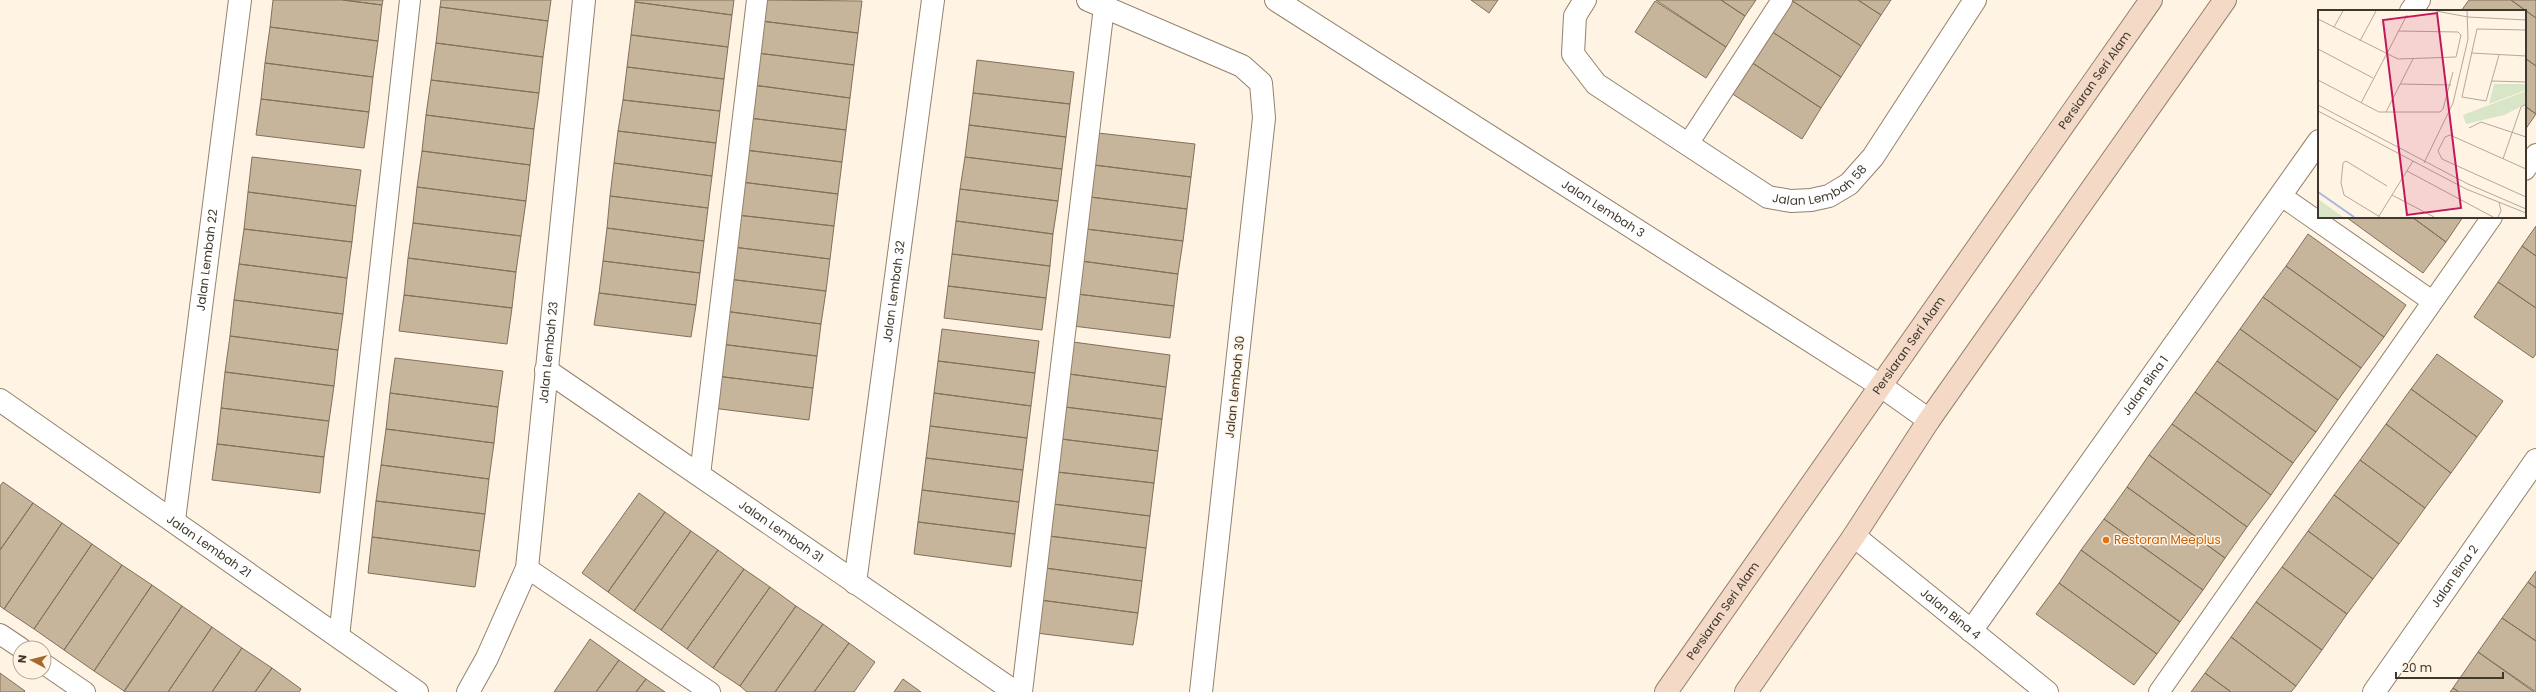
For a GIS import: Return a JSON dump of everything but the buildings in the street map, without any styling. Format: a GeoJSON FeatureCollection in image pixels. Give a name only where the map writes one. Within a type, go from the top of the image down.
{"type":"FeatureCollection","features":[{"type":"Feature","properties":{"kind":"main road","name":"Persiaran Seri Alam"},"geometry":{"type":"LineString","coordinates":[[1666,692],[2151,0]]}},
{"type":"Feature","properties":{"kind":"main road"},"geometry":{"type":"LineString","coordinates":[[1746,692],[1854,536],[1929,420],[2225,0]]}},
{"type":"Feature","properties":{"kind":"street","name":"Jalan Lembah 22"},"geometry":{"type":"LineString","coordinates":[[174,520],[240,0]]}},
{"type":"Feature","properties":{"kind":"street","name":"Jalan Lembah 23"},"geometry":{"type":"LineString","coordinates":[[468,692],[487,658],[526,568],[584,0]]}},
{"type":"Feature","properties":{"kind":"street","name":"Jalan Lembah 32"},"geometry":{"type":"LineString","coordinates":[[855,583],[933,0]]}},
{"type":"Feature","properties":{"kind":"street","name":"Jalan Lembah 3"},"geometry":{"type":"LineString","coordinates":[[1276,0],[1881,386],[1929,420]]}},
{"type":"Feature","properties":{"kind":"street","name":"Jalan Lembah 58"},"geometry":{"type":"LineString","coordinates":[[1585,0],[1575,16],[1573,54],[1596,84],[1768,197],[1791,202],[1829,196],[1849,184],[1873,157],[1976,0]]}},
{"type":"Feature","properties":{"kind":"street"},"geometry":{"type":"LineString","coordinates":[[2412,10],[2419,0]]}},
{"type":"Feature","properties":{"kind":"street","name":"Jalan Lembah 30"},"geometry":{"type":"LineString","coordinates":[[1096,4],[1242,66],[1262,83],[1264,118],[1201,692]]}},
{"type":"Feature","properties":{"kind":"street","name":"Jalan Bina 1"},"geometry":{"type":"LineString","coordinates":[[1971,631],[2318,141]]}},
{"type":"Feature","properties":{"kind":"street","name":"Jalan Lembah 31"},"geometry":{"type":"LineString","coordinates":[[546,370],[1015,692]]}},
{"type":"Feature","properties":{"kind":"street","name":"Jalan Lembah 21"},"geometry":{"type":"LineString","coordinates":[[0,400],[174,520],[417,692]]}},
{"type":"Feature","properties":{"kind":"street","name":"Jalan Bina 2"},"geometry":{"type":"LineString","coordinates":[[2374,692],[2536,460]]}},
{"type":"Feature","properties":{"kind":"street","name":"Jalan Bina 4"},"geometry":{"type":"LineString","coordinates":[[1854,536],[2047,692]]}},
{"type":"Feature","properties":{"kind":"lane"},"geometry":{"type":"LineString","coordinates":[[339,637],[410,0]]}},
{"type":"Feature","properties":{"kind":"lane"},"geometry":{"type":"LineString","coordinates":[[700,475],[757,0]]}},
{"type":"Feature","properties":{"kind":"lane"},"geometry":{"type":"LineString","coordinates":[[1688,144],[1782,0]]}},
{"type":"Feature","properties":{"kind":"lane"},"geometry":{"type":"LineString","coordinates":[[1022,692],[1096,4]]}},
{"type":"Feature","properties":{"kind":"lane"},"geometry":{"type":"LineString","coordinates":[[2526,169],[2536,154]]}},
{"type":"Feature","properties":{"kind":"lane"},"geometry":{"type":"LineString","coordinates":[[2280,195],[2432,301]]}},
{"type":"Feature","properties":{"kind":"lane"},"geometry":{"type":"LineString","coordinates":[[2159,692],[2491,218]]}},
{"type":"Feature","properties":{"kind":"lane"},"geometry":{"type":"LineString","coordinates":[[526,568],[710,692]]}},
{"type":"Feature","properties":{"kind":"lane"},"geometry":{"type":"LineString","coordinates":[[0,634],[12,642]]}},
{"type":"Feature","properties":{"kind":"lane"},"geometry":{"type":"LineString","coordinates":[[52,669],[85,692]]}},
{"type":"Feature","properties":{"kind":"place","name":"Restoran Meeplus"},"geometry":{"type":"Point","coordinates":[2106,540]}}]}
